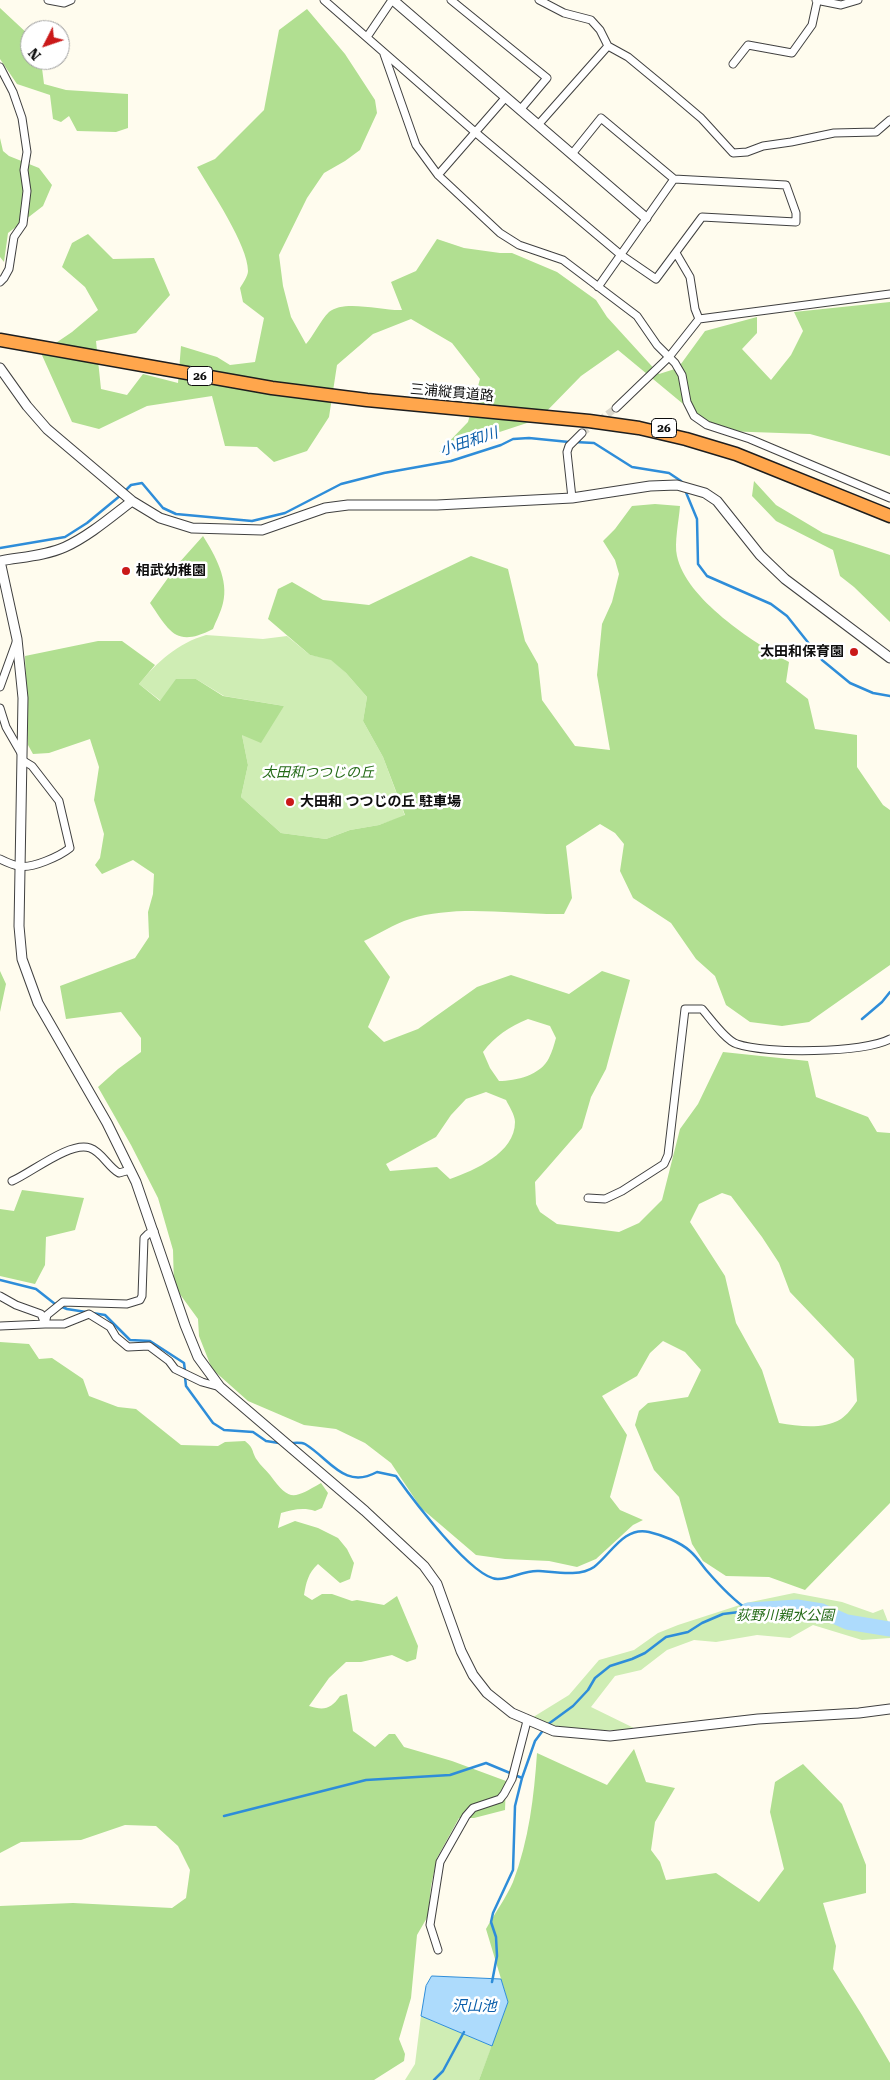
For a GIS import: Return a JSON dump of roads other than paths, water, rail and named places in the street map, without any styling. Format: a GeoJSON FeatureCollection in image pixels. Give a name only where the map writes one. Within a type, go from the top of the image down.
{"type":"FeatureCollection","features":[{"type":"Feature","properties":{"kind":"highway","name":"三浦縦貫道路"},"geometry":{"type":"LineString","coordinates":[[0,335],[93,354]]}},
{"type":"Feature","properties":{"kind":"highway","name":"三浦縦貫道路"},"geometry":{"type":"LineString","coordinates":[[0,340],[308,390],[589,421],[662,432],[736,454],[890,516]]}},
{"type":"Feature","properties":{"kind":"highway","name":"三浦縦貫道路"},"geometry":{"type":"LineString","coordinates":[[425,404],[597,417],[682,432],[738,450],[890,510]]}},
{"type":"Feature","properties":{"kind":"street"},"geometry":{"type":"LineString","coordinates":[[48,0],[64,3],[71,0]]}},
{"type":"Feature","properties":{"kind":"street"},"geometry":{"type":"LineString","coordinates":[[324,0],[384,54],[620,255],[656,279],[702,217],[796,222],[796,213],[786,185],[674,179],[601,118],[572,154]]}},
{"type":"Feature","properties":{"kind":"street"},"geometry":{"type":"LineString","coordinates":[[367,37],[393,0],[646,218]]}},
{"type":"Feature","properties":{"kind":"street"},"geometry":{"type":"LineString","coordinates":[[451,0],[547,78],[520,110]]}},
{"type":"Feature","properties":{"kind":"street"},"geometry":{"type":"LineString","coordinates":[[539,0],[564,13],[591,20],[600,30],[608,46],[628,57],[694,112],[733,153],[747,152],[763,146],[834,133],[876,132],[890,120]]}},
{"type":"Feature","properties":{"kind":"street"},"geometry":{"type":"LineString","coordinates":[[734,64],[748,45],[792,53],[812,25],[816,1],[841,5],[858,0]]}},
{"type":"Feature","properties":{"kind":"street"},"geometry":{"type":"LineString","coordinates":[[538,125],[608,46]]}},
{"type":"Feature","properties":{"kind":"street"},"geometry":{"type":"LineString","coordinates":[[384,54],[416,145],[438,175],[500,233],[519,245],[563,260],[637,316],[657,345],[675,363],[682,375],[687,402],[694,416],[707,425],[750,439],[890,498]]}},
{"type":"Feature","properties":{"kind":"street"},"geometry":{"type":"LineString","coordinates":[[0,67],[13,92],[22,118],[27,152],[24,170],[27,191],[23,224],[14,237],[8,269],[0,282]]}},
{"type":"Feature","properties":{"kind":"street"},"geometry":{"type":"LineString","coordinates":[[438,175],[506,97]]}},
{"type":"Feature","properties":{"kind":"street"},"geometry":{"type":"LineString","coordinates":[[598,287],[674,179]]}},
{"type":"Feature","properties":{"kind":"street"},"geometry":{"type":"LineString","coordinates":[[676,253],[690,277],[695,309],[699,318]]}},
{"type":"Feature","properties":{"kind":"street"},"geometry":{"type":"LineString","coordinates":[[616,408],[669,357],[699,318],[890,294]]}},
{"type":"Feature","properties":{"kind":"street"},"geometry":{"type":"LineString","coordinates":[[0,368],[27,406],[47,429],[132,501],[160,518],[192,528],[262,530],[325,508],[348,505],[437,505],[572,498],[650,486],[676,485],[705,493],[717,501],[760,555],[785,579],[890,658]]}},
{"type":"Feature","properties":{"kind":"street"},"geometry":{"type":"LineString","coordinates":[[572,498],[567,452],[569,446],[582,433]]}},
{"type":"Feature","properties":{"kind":"street"},"geometry":{"type":"LineString","coordinates":[[132,501],[97,528],[65,547],[0,561],[17,639],[23,698],[19,926],[22,959],[38,1004],[107,1123],[130,1170],[154,1231],[182,1316],[198,1357],[220,1387],[365,1510],[424,1566],[437,1584],[460,1648],[473,1675],[487,1693],[512,1713],[527,1721],[554,1731],[610,1736],[739,1721],[859,1714],[890,1709]]}},
{"type":"Feature","properties":{"kind":"street"},"geometry":{"type":"LineString","coordinates":[[0,687],[17,639]]}},
{"type":"Feature","properties":{"kind":"street"},"geometry":{"type":"LineString","coordinates":[[0,708],[6,727],[22,757],[32,766],[59,802],[70,848],[62,854],[32,865],[20,866],[0,859]]}},
{"type":"Feature","properties":{"kind":"street"},"geometry":{"type":"LineString","coordinates":[[588,1198],[605,1199],[622,1191],[664,1164],[668,1155],[685,1009],[702,1008],[735,1044],[756,1048],[847,1050],[881,1044],[890,1040]]}},
{"type":"Feature","properties":{"kind":"street"},"geometry":{"type":"LineString","coordinates":[[12,1181],[59,1154],[82,1147],[91,1148],[112,1169],[119,1173],[130,1170]]}},
{"type":"Feature","properties":{"kind":"street"},"geometry":{"type":"LineString","coordinates":[[45,1324],[48,1315],[63,1302],[127,1304],[140,1300],[142,1296],[144,1238],[154,1231]]}},
{"type":"Feature","properties":{"kind":"street"},"geometry":{"type":"LineString","coordinates":[[0,1296],[16,1305],[41,1314],[45,1324]]}},
{"type":"Feature","properties":{"kind":"street"},"geometry":{"type":"LineString","coordinates":[[0,1326],[64,1324],[88,1314],[110,1327],[116,1337],[128,1347],[149,1346],[169,1360],[175,1369],[202,1382],[220,1387]]}},
{"type":"Feature","properties":{"kind":"street"},"geometry":{"type":"LineString","coordinates":[[438,1950],[430,1925],[440,1862],[466,1816],[480,1805],[500,1799],[512,1779],[527,1721]]}},
{"type":"Feature","properties":{"kind":"water","name":"沢山池"},"geometry":{"type":"Polygon","coordinates":[[[432,1976],[501,1979],[508,2002],[492,2046],[421,2016],[426,1986],[432,1976]]]}},
{"type":"Feature","properties":{"kind":"waterway","name":"小田和川"},"geometry":{"type":"LineString","coordinates":[[125,491],[131,485],[142,483],[163,508],[176,514],[252,521],[285,513],[341,484],[384,473],[451,461],[501,445],[513,439],[529,438],[569,442]]}},
{"type":"Feature","properties":{"kind":"waterway","name":"小田和川"},"geometry":{"type":"LineString","coordinates":[[575,442],[594,443],[632,467],[669,473],[683,484]]}},
{"type":"Feature","properties":{"kind":"waterway","name":"小田和川"},"geometry":{"type":"LineString","coordinates":[[685,490],[697,519],[698,564],[707,576],[771,604],[787,616],[822,660],[850,683],[873,693],[890,696]]}},
{"type":"Feature","properties":{"kind":"waterway","name":"小田和川"},"geometry":{"type":"LineString","coordinates":[[0,548],[65,537],[87,523],[121,495]]}},
{"type":"Feature","properties":{"kind":"waterway"},"geometry":{"type":"LineString","coordinates":[[862,1019],[882,1002],[890,992]]}},
{"type":"Feature","properties":{"kind":"waterway"},"geometry":{"type":"LineString","coordinates":[[0,1280],[36,1289],[55,1304],[67,1309],[105,1315],[130,1340],[150,1341],[184,1363],[185,1371]]}},
{"type":"Feature","properties":{"kind":"waterway"},"geometry":{"type":"LineString","coordinates":[[185,1377],[186,1386],[213,1423],[224,1430],[253,1432],[266,1441],[279,1443]]}},
{"type":"Feature","properties":{"kind":"waterway"},"geometry":{"type":"LineString","coordinates":[[290,1443],[305,1444],[346,1475],[365,1477],[377,1472],[396,1476],[443,1536],[487,1576],[498,1579],[534,1571],[582,1572],[594,1567],[625,1537],[640,1531],[649,1532],[671,1539],[686,1548],[726,1592],[748,1610]]}},
{"type":"Feature","properties":{"kind":"waterway"},"geometry":{"type":"LineString","coordinates":[[748,1610],[797,1607],[822,1611],[847,1622],[890,1629]]}},
{"type":"Feature","properties":{"kind":"waterway"},"geometry":{"type":"LineString","coordinates":[[547,1725],[573,1706],[588,1690],[595,1678],[610,1666],[645,1653],[666,1637],[688,1632],[702,1623],[723,1614],[747,1611]]}},
{"type":"Feature","properties":{"kind":"waterway"},"geometry":{"type":"LineString","coordinates":[[492,1982],[497,1956],[496,1937],[491,1922],[493,1913],[513,1870],[515,1806],[522,1778],[535,1741],[544,1729]]}},
{"type":"Feature","properties":{"kind":"waterway"},"geometry":{"type":"LineString","coordinates":[[224,1816],[366,1780],[450,1775],[486,1763],[522,1778]]}},
{"type":"Feature","properties":{"kind":"waterway"},"geometry":{"type":"LineString","coordinates":[[434,2080],[443,2071],[464,2032]]}},
{"type":"Feature","properties":{"kind":"tunnel"},"geometry":{"type":"LineString","coordinates":[[582,433],[616,408]]}},
{"type":"Feature","properties":{"kind":"place","name":"相武幼稚園"},"geometry":{"type":"Point","coordinates":[126,571]}},
{"type":"Feature","properties":{"kind":"place","name":"太田和保育園"},"geometry":{"type":"Point","coordinates":[854,652]}},
{"type":"Feature","properties":{"kind":"place","name":"大田和 つつじの丘 駐車場"},"geometry":{"type":"Point","coordinates":[290,802]}},
{"type":"Feature","properties":{"kind":"park label","name":"太田和つつじの丘"},"geometry":{"type":"Point","coordinates":[318,773]}},
{"type":"Feature","properties":{"kind":"park label","name":"荻野川親水公園"},"geometry":{"type":"Point","coordinates":[785,1616]}}]}
